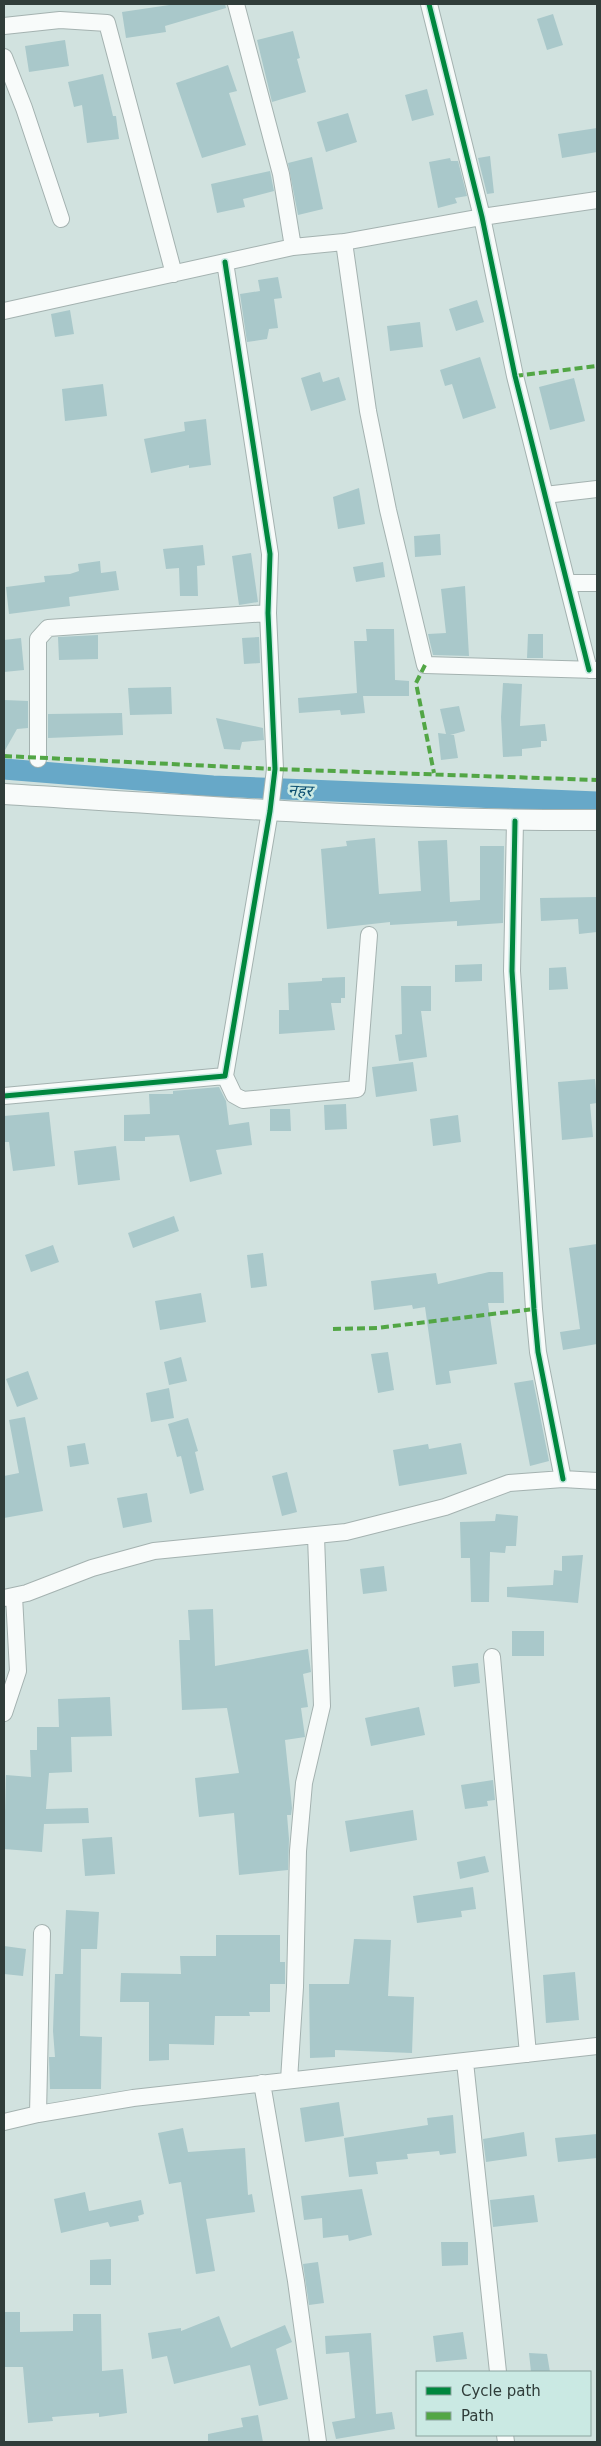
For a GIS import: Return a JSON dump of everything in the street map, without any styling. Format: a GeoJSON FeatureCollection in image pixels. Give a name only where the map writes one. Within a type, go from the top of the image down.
{"type":"FeatureCollection","features":[{"type":"Feature","properties":{"kind":"street"},"geometry":{"type":"LineString","coordinates":[[236,4],[280,174],[294,247]]}},
{"type":"Feature","properties":{"kind":"street"},"geometry":{"type":"LineString","coordinates":[[344,242],[368,411],[425,665],[593,670],[567,583],[514,376],[482,217],[429,4]]}},
{"type":"Feature","properties":{"kind":"street"},"geometry":{"type":"LineString","coordinates":[[4,26],[60,20],[107,23],[174,274]]}},
{"type":"Feature","properties":{"kind":"street"},"geometry":{"type":"LineString","coordinates":[[4,57],[24,108],[61,219]]}},
{"type":"Feature","properties":{"kind":"street"},"geometry":{"type":"LineString","coordinates":[[4,311],[294,247],[344,242],[482,217],[597,200]]}},
{"type":"Feature","properties":{"kind":"street"},"geometry":{"type":"LineString","coordinates":[[225,262],[270,554],[268,613],[275,769],[270,811],[225,1076],[234,1095],[243,1100],[357,1089],[369,935]]}},
{"type":"Feature","properties":{"kind":"street"},"geometry":{"type":"LineString","coordinates":[[545,495],[597,489]]}},
{"type":"Feature","properties":{"kind":"street"},"geometry":{"type":"LineString","coordinates":[[567,583],[597,583]]}},
{"type":"Feature","properties":{"kind":"street"},"geometry":{"type":"LineString","coordinates":[[38,759],[38,639],[48,628],[268,613]]}},
{"type":"Feature","properties":{"kind":"street"},"geometry":{"type":"LineString","coordinates":[[4,794],[270,811],[515,821],[597,820]]}},
{"type":"Feature","properties":{"kind":"street"},"geometry":{"type":"LineString","coordinates":[[515,821],[512,971],[534,1309],[538,1352],[563,1479]]}},
{"type":"Feature","properties":{"kind":"street"},"geometry":{"type":"LineString","coordinates":[[4,1096],[225,1076]]}},
{"type":"Feature","properties":{"kind":"street"},"geometry":{"type":"LineString","coordinates":[[4,1713],[18,1671],[9,1597],[27,1594],[92,1568],[154,1551],[346,1532],[444,1506],[509,1483],[563,1479],[597,1481]]}},
{"type":"Feature","properties":{"kind":"street"},"geometry":{"type":"LineString","coordinates":[[288,2080],[295,1987],[298,1851],[303,1792],[322,1706],[316,1536]]}},
{"type":"Feature","properties":{"kind":"street"},"geometry":{"type":"LineString","coordinates":[[492,1657],[528,2054]]}},
{"type":"Feature","properties":{"kind":"street"},"geometry":{"type":"LineString","coordinates":[[38,2114],[42,1933]]}},
{"type":"Feature","properties":{"kind":"street"},"geometry":{"type":"LineString","coordinates":[[4,2122],[38,2114],[133,2098],[597,2046]]}},
{"type":"Feature","properties":{"kind":"street"},"geometry":{"type":"LineString","coordinates":[[466,2062],[498,2371]]}},
{"type":"Feature","properties":{"kind":"street"},"geometry":{"type":"LineString","coordinates":[[262,2083],[296,2281],[318,2442]]}},
{"type":"Feature","properties":{"kind":"building"},"geometry":{"type":"Polygon","coordinates":[[[176,4],[225,4],[226,8],[165,26],[166,32],[126,38],[122,12],[176,4]]]}},
{"type":"Feature","properties":{"kind":"building"},"geometry":{"type":"Polygon","coordinates":[[[553,14],[563,45],[547,50],[537,19],[553,14]]]}},
{"type":"Feature","properties":{"kind":"building"},"geometry":{"type":"Polygon","coordinates":[[[293,31],[300,58],[297,59],[306,92],[272,102],[257,40],[293,31]]]}},
{"type":"Feature","properties":{"kind":"building"},"geometry":{"type":"Polygon","coordinates":[[[65,40],[69,66],[29,72],[25,46],[65,40]]]}},
{"type":"Feature","properties":{"kind":"building"},"geometry":{"type":"Polygon","coordinates":[[[228,65],[237,91],[229,93],[246,145],[202,158],[176,83],[228,65]]]}},
{"type":"Feature","properties":{"kind":"building"},"geometry":{"type":"Polygon","coordinates":[[[103,74],[113,116],[116,116],[119,139],[87,143],[82,105],[74,107],[68,82],[103,74]]]}},
{"type":"Feature","properties":{"kind":"building"},"geometry":{"type":"Polygon","coordinates":[[[427,89],[434,115],[412,121],[405,95],[427,89]]]}},
{"type":"Feature","properties":{"kind":"building"},"geometry":{"type":"Polygon","coordinates":[[[348,113],[357,142],[326,152],[317,122],[348,113]]]}},
{"type":"Feature","properties":{"kind":"building"},"geometry":{"type":"Polygon","coordinates":[[[597,128],[597,152],[562,158],[558,134],[597,128]]]}},
{"type":"Feature","properties":{"kind":"building"},"geometry":{"type":"Polygon","coordinates":[[[490,156],[494,193],[487,194],[478,158],[490,156]]]}},
{"type":"Feature","properties":{"kind":"building"},"geometry":{"type":"Polygon","coordinates":[[[312,157],[323,209],[298,215],[288,163],[312,157]]]}},
{"type":"Feature","properties":{"kind":"building"},"geometry":{"type":"Polygon","coordinates":[[[450,158],[451,161],[458,161],[467,196],[455,198],[457,203],[438,208],[429,162],[450,158]]]}},
{"type":"Feature","properties":{"kind":"building"},"geometry":{"type":"Polygon","coordinates":[[[270,171],[274,191],[243,199],[245,207],[217,213],[211,184],[270,171]]]}},
{"type":"Feature","properties":{"kind":"building"},"geometry":{"type":"Polygon","coordinates":[[[278,277],[282,298],[274,299],[278,328],[269,329],[267,339],[247,342],[240,294],[260,291],[258,280],[278,277]]]}},
{"type":"Feature","properties":{"kind":"building"},"geometry":{"type":"Polygon","coordinates":[[[477,300],[484,322],[456,331],[449,309],[477,300]]]}},
{"type":"Feature","properties":{"kind":"building"},"geometry":{"type":"Polygon","coordinates":[[[70,310],[74,334],[55,337],[51,314],[70,310]]]}},
{"type":"Feature","properties":{"kind":"building"},"geometry":{"type":"Polygon","coordinates":[[[420,322],[423,347],[390,351],[387,326],[420,322]]]}},
{"type":"Feature","properties":{"kind":"building"},"geometry":{"type":"Polygon","coordinates":[[[480,357],[496,408],[463,419],[452,384],[445,386],[440,370],[480,357]]]}},
{"type":"Feature","properties":{"kind":"building"},"geometry":{"type":"Polygon","coordinates":[[[320,372],[323,382],[339,377],[346,400],[311,411],[301,378],[320,372]]]}},
{"type":"Feature","properties":{"kind":"building"},"geometry":{"type":"Polygon","coordinates":[[[574,378],[585,421],[550,430],[539,387],[574,378]]]}},
{"type":"Feature","properties":{"kind":"building"},"geometry":{"type":"Polygon","coordinates":[[[103,384],[107,416],[65,421],[62,389],[103,384]]]}},
{"type":"Feature","properties":{"kind":"building"},"geometry":{"type":"Polygon","coordinates":[[[206,419],[211,465],[189,468],[189,465],[151,473],[144,439],[185,431],[184,422],[206,419]]]}},
{"type":"Feature","properties":{"kind":"building"},"geometry":{"type":"Polygon","coordinates":[[[359,488],[365,524],[338,529],[333,497],[359,488]]]}},
{"type":"Feature","properties":{"kind":"building"},"geometry":{"type":"Polygon","coordinates":[[[440,534],[441,555],[415,557],[414,536],[440,534]]]}},
{"type":"Feature","properties":{"kind":"building"},"geometry":{"type":"Polygon","coordinates":[[[203,545],[205,565],[197,566],[198,596],[180,596],[179,568],[166,569],[163,549],[203,545]]]}},
{"type":"Feature","properties":{"kind":"building"},"geometry":{"type":"Polygon","coordinates":[[[251,553],[258,602],[239,605],[232,556],[251,553]]]}},
{"type":"Feature","properties":{"kind":"building"},"geometry":{"type":"Polygon","coordinates":[[[100,561],[101,573],[116,571],[119,590],[69,597],[70,606],[9,614],[6,587],[45,582],[44,576],[70,574],[79,571],[78,564],[100,561]]]}},
{"type":"Feature","properties":{"kind":"building"},"geometry":{"type":"Polygon","coordinates":[[[383,562],[385,577],[356,582],[353,567],[383,562]]]}},
{"type":"Feature","properties":{"kind":"building"},"geometry":{"type":"Polygon","coordinates":[[[465,586],[469,656],[433,655],[428,634],[446,633],[441,589],[465,586]]]}},
{"type":"Feature","properties":{"kind":"building"},"geometry":{"type":"Polygon","coordinates":[[[366,629],[394,629],[395,680],[409,681],[409,696],[363,696],[365,713],[341,715],[340,710],[299,713],[298,698],[357,693],[354,641],[367,641],[366,629]]]}},
{"type":"Feature","properties":{"kind":"building"},"geometry":{"type":"Polygon","coordinates":[[[528,634],[543,634],[543,658],[527,658],[528,634]]]}},
{"type":"Feature","properties":{"kind":"building"},"geometry":{"type":"Polygon","coordinates":[[[98,635],[98,659],[59,660],[58,637],[98,635]]]}},
{"type":"Feature","properties":{"kind":"building"},"geometry":{"type":"Polygon","coordinates":[[[259,637],[260,663],[244,664],[242,638],[259,637]]]}},
{"type":"Feature","properties":{"kind":"building"},"geometry":{"type":"Polygon","coordinates":[[[21,638],[24,670],[4,672],[4,640],[21,638]]]}},
{"type":"Feature","properties":{"kind":"building"},"geometry":{"type":"Polygon","coordinates":[[[503,683],[522,684],[520,726],[545,724],[547,741],[541,741],[541,747],[522,749],[522,756],[503,757],[501,717],[503,683]]]}},
{"type":"Feature","properties":{"kind":"building"},"geometry":{"type":"Polygon","coordinates":[[[171,687],[172,714],[130,715],[128,688],[171,687]]]}},
{"type":"Feature","properties":{"kind":"building"},"geometry":{"type":"Polygon","coordinates":[[[4,700],[28,701],[28,728],[17,729],[4,752],[4,700]]]}},
{"type":"Feature","properties":{"kind":"building"},"geometry":{"type":"Polygon","coordinates":[[[459,706],[465,731],[450,735],[454,735],[458,758],[441,760],[438,733],[446,734],[440,709],[459,706]]]}},
{"type":"Feature","properties":{"kind":"building"},"geometry":{"type":"Polygon","coordinates":[[[122,713],[123,735],[48,738],[48,714],[122,713]]]}},
{"type":"Feature","properties":{"kind":"building"},"geometry":{"type":"Polygon","coordinates":[[[216,718],[263,728],[264,740],[242,742],[240,750],[224,749],[216,718]]]}},
{"type":"Feature","properties":{"kind":"building"},"geometry":{"type":"Polygon","coordinates":[[[375,838],[379,894],[421,891],[418,841],[447,840],[450,902],[480,900],[480,846],[504,846],[503,923],[457,926],[457,921],[390,925],[390,922],[327,929],[321,849],[347,846],[346,841],[375,838]]]}},
{"type":"Feature","properties":{"kind":"building"},"geometry":{"type":"Polygon","coordinates":[[[597,897],[597,932],[579,934],[578,919],[541,921],[540,898],[597,897]]]}},
{"type":"Feature","properties":{"kind":"building"},"geometry":{"type":"Polygon","coordinates":[[[482,964],[482,981],[455,982],[455,965],[482,964]]]}},
{"type":"Feature","properties":{"kind":"building"},"geometry":{"type":"Polygon","coordinates":[[[566,967],[568,989],[549,990],[549,968],[566,967]]]}},
{"type":"Feature","properties":{"kind":"building"},"geometry":{"type":"Polygon","coordinates":[[[345,977],[345,998],[341,998],[341,1003],[331,1003],[335,1030],[279,1034],[279,1010],[289,1010],[288,983],[322,981],[322,978],[345,977]]]}},
{"type":"Feature","properties":{"kind":"building"},"geometry":{"type":"Polygon","coordinates":[[[401,986],[431,986],[431,1011],[421,1011],[427,1057],[399,1061],[395,1035],[402,1034],[401,986]]]}},
{"type":"Feature","properties":{"kind":"building"},"geometry":{"type":"Polygon","coordinates":[[[413,1062],[417,1091],[376,1097],[372,1067],[413,1062]]]}},
{"type":"Feature","properties":{"kind":"building"},"geometry":{"type":"Polygon","coordinates":[[[595,1079],[597,1103],[590,1104],[593,1137],[562,1140],[558,1082],[595,1079]]]}},
{"type":"Feature","properties":{"kind":"building"},"geometry":{"type":"Polygon","coordinates":[[[219,1087],[226,1101],[229,1125],[249,1122],[252,1145],[216,1150],[222,1174],[190,1182],[179,1135],[145,1137],[145,1141],[124,1141],[124,1115],[150,1114],[149,1094],[173,1094],[173,1091],[219,1087]]]}},
{"type":"Feature","properties":{"kind":"building"},"geometry":{"type":"Polygon","coordinates":[[[346,1104],[347,1129],[325,1130],[324,1105],[346,1104]]]}},
{"type":"Feature","properties":{"kind":"building"},"geometry":{"type":"Polygon","coordinates":[[[270,1109],[290,1109],[291,1131],[270,1131],[270,1109]]]}},
{"type":"Feature","properties":{"kind":"building"},"geometry":{"type":"Polygon","coordinates":[[[49,1112],[55,1166],[13,1171],[9,1142],[4,1142],[4,1116],[49,1112]]]}},
{"type":"Feature","properties":{"kind":"building"},"geometry":{"type":"Polygon","coordinates":[[[458,1115],[461,1142],[433,1146],[430,1119],[458,1115]]]}},
{"type":"Feature","properties":{"kind":"building"},"geometry":{"type":"Polygon","coordinates":[[[116,1146],[120,1180],[78,1185],[74,1151],[116,1146]]]}},
{"type":"Feature","properties":{"kind":"building"},"geometry":{"type":"Polygon","coordinates":[[[174,1216],[179,1231],[133,1248],[128,1233],[174,1216]]]}},
{"type":"Feature","properties":{"kind":"building"},"geometry":{"type":"Polygon","coordinates":[[[597,1244],[597,1344],[563,1350],[560,1332],[580,1329],[569,1248],[597,1244]]]}},
{"type":"Feature","properties":{"kind":"building"},"geometry":{"type":"Polygon","coordinates":[[[53,1245],[59,1262],[31,1272],[25,1255],[53,1245]]]}},
{"type":"Feature","properties":{"kind":"building"},"geometry":{"type":"Polygon","coordinates":[[[263,1253],[267,1286],[251,1288],[247,1255],[263,1253]]]}},
{"type":"Feature","properties":{"kind":"building"},"geometry":{"type":"Polygon","coordinates":[[[489,1272],[503,1272],[504,1303],[488,1303],[497,1364],[449,1371],[451,1383],[436,1385],[425,1307],[413,1309],[412,1305],[374,1310],[371,1281],[436,1273],[438,1284],[489,1272]]]}},
{"type":"Feature","properties":{"kind":"building"},"geometry":{"type":"Polygon","coordinates":[[[201,1293],[206,1322],[160,1330],[155,1301],[201,1293]]]}},
{"type":"Feature","properties":{"kind":"building"},"geometry":{"type":"Polygon","coordinates":[[[388,1352],[394,1390],[378,1393],[371,1354],[388,1352]]]}},
{"type":"Feature","properties":{"kind":"building"},"geometry":{"type":"Polygon","coordinates":[[[181,1357],[187,1381],[169,1385],[164,1362],[181,1357]]]}},
{"type":"Feature","properties":{"kind":"building"},"geometry":{"type":"Polygon","coordinates":[[[28,1371],[38,1399],[17,1407],[6,1379],[28,1371]]]}},
{"type":"Feature","properties":{"kind":"building"},"geometry":{"type":"Polygon","coordinates":[[[533,1380],[549,1461],[530,1466],[514,1383],[533,1380]]]}},
{"type":"Feature","properties":{"kind":"building"},"geometry":{"type":"Polygon","coordinates":[[[169,1388],[174,1418],[151,1422],[146,1393],[169,1388]]]}},
{"type":"Feature","properties":{"kind":"building"},"geometry":{"type":"Polygon","coordinates":[[[25,1417],[43,1511],[4,1518],[4,1476],[19,1473],[9,1420],[25,1417]]]}},
{"type":"Feature","properties":{"kind":"building"},"geometry":{"type":"Polygon","coordinates":[[[188,1418],[198,1451],[195,1452],[204,1490],[190,1494],[181,1456],[177,1457],[168,1424],[188,1418]]]}},
{"type":"Feature","properties":{"kind":"building"},"geometry":{"type":"Polygon","coordinates":[[[85,1443],[89,1464],[70,1467],[67,1446],[85,1443]]]}},
{"type":"Feature","properties":{"kind":"building"},"geometry":{"type":"Polygon","coordinates":[[[461,1443],[467,1474],[399,1486],[393,1450],[428,1444],[429,1449],[461,1443]]]}},
{"type":"Feature","properties":{"kind":"building"},"geometry":{"type":"Polygon","coordinates":[[[287,1472],[297,1512],[282,1516],[272,1476],[287,1472]]]}},
{"type":"Feature","properties":{"kind":"building"},"geometry":{"type":"Polygon","coordinates":[[[147,1493],[152,1522],[123,1528],[117,1498],[147,1493]]]}},
{"type":"Feature","properties":{"kind":"building"},"geometry":{"type":"Polygon","coordinates":[[[496,1514],[518,1516],[516,1546],[506,1546],[505,1553],[490,1552],[489,1602],[471,1602],[470,1558],[461,1558],[460,1522],[495,1521],[496,1514]]]}},
{"type":"Feature","properties":{"kind":"building"},"geometry":{"type":"Polygon","coordinates":[[[583,1555],[578,1603],[507,1597],[507,1587],[553,1585],[554,1570],[562,1571],[562,1556],[583,1555]]]}},
{"type":"Feature","properties":{"kind":"building"},"geometry":{"type":"Polygon","coordinates":[[[384,1566],[387,1591],[363,1594],[360,1569],[384,1566]]]}},
{"type":"Feature","properties":{"kind":"building"},"geometry":{"type":"Polygon","coordinates":[[[213,1609],[215,1666],[308,1649],[311,1672],[303,1674],[308,1707],[301,1708],[305,1737],[285,1740],[292,1808],[291,1815],[287,1815],[289,1839],[288,1870],[239,1875],[234,1813],[199,1817],[195,1778],[239,1773],[227,1708],[182,1710],[179,1640],[190,1640],[188,1610],[213,1609]]]}},
{"type":"Feature","properties":{"kind":"building"},"geometry":{"type":"Polygon","coordinates":[[[512,1631],[544,1631],[544,1656],[512,1656],[512,1631]]]}},
{"type":"Feature","properties":{"kind":"building"},"geometry":{"type":"Polygon","coordinates":[[[478,1663],[480,1683],[454,1687],[452,1666],[478,1663]]]}},
{"type":"Feature","properties":{"kind":"building"},"geometry":{"type":"Polygon","coordinates":[[[110,1697],[112,1736],[71,1737],[72,1772],[49,1773],[46,1809],[88,1808],[89,1823],[44,1824],[42,1852],[4,1849],[6,1775],[31,1777],[30,1750],[37,1750],[37,1727],[59,1727],[58,1699],[110,1697]]]}},
{"type":"Feature","properties":{"kind":"building"},"geometry":{"type":"Polygon","coordinates":[[[419,1707],[425,1735],[371,1746],[365,1718],[419,1707]]]}},
{"type":"Feature","properties":{"kind":"building"},"geometry":{"type":"Polygon","coordinates":[[[493,1780],[495,1800],[487,1801],[488,1806],[465,1809],[461,1785],[493,1780]]]}},
{"type":"Feature","properties":{"kind":"building"},"geometry":{"type":"Polygon","coordinates":[[[413,1810],[417,1840],[350,1852],[345,1821],[413,1810]]]}},
{"type":"Feature","properties":{"kind":"building"},"geometry":{"type":"Polygon","coordinates":[[[112,1837],[115,1874],[85,1876],[82,1839],[112,1837]]]}},
{"type":"Feature","properties":{"kind":"building"},"geometry":{"type":"Polygon","coordinates":[[[485,1856],[489,1872],[460,1879],[457,1862],[485,1856]]]}},
{"type":"Feature","properties":{"kind":"building"},"geometry":{"type":"Polygon","coordinates":[[[473,1887],[476,1909],[461,1911],[462,1917],[417,1923],[413,1896],[473,1887]]]}},
{"type":"Feature","properties":{"kind":"building"},"geometry":{"type":"Polygon","coordinates":[[[66,1910],[99,1912],[97,1949],[81,1949],[80,2036],[102,2037],[101,2089],[50,2089],[49,2057],[55,2057],[53,2031],[55,1974],[63,1974],[66,1910]]]}},
{"type":"Feature","properties":{"kind":"building"},"geometry":{"type":"Polygon","coordinates":[[[216,1935],[280,1935],[280,1962],[285,1962],[285,1984],[270,1984],[270,2012],[249,2012],[250,2016],[215,2016],[214,2045],[169,2044],[169,2060],[149,2061],[149,2002],[120,2002],[121,1973],[181,1974],[180,1956],[216,1956],[216,1935]]]}},
{"type":"Feature","properties":{"kind":"building"},"geometry":{"type":"Polygon","coordinates":[[[354,1939],[391,1940],[388,1996],[414,1997],[412,2053],[335,2050],[335,2057],[310,2058],[309,1984],[349,1984],[354,1939]]]}},
{"type":"Feature","properties":{"kind":"building"},"geometry":{"type":"Polygon","coordinates":[[[4,1946],[26,1949],[23,1976],[4,1974],[4,1946]]]}},
{"type":"Feature","properties":{"kind":"building"},"geometry":{"type":"Polygon","coordinates":[[[575,1972],[579,2020],[546,2023],[543,1975],[575,1972]]]}},
{"type":"Feature","properties":{"kind":"building"},"geometry":{"type":"Polygon","coordinates":[[[339,2102],[344,2136],[305,2142],[300,2108],[339,2102]]]}},
{"type":"Feature","properties":{"kind":"building"},"geometry":{"type":"Polygon","coordinates":[[[453,2115],[456,2153],[440,2155],[439,2151],[407,2154],[408,2159],[376,2162],[378,2174],[349,2177],[344,2138],[428,2125],[427,2118],[453,2115]]]}},
{"type":"Feature","properties":{"kind":"building"},"geometry":{"type":"Polygon","coordinates":[[[183,2128],[188,2152],[245,2148],[248,2195],[252,2194],[255,2212],[206,2219],[215,2271],[196,2274],[181,2182],[169,2184],[158,2133],[183,2128]]]}},
{"type":"Feature","properties":{"kind":"building"},"geometry":{"type":"Polygon","coordinates":[[[524,2132],[527,2156],[486,2162],[483,2139],[524,2132]]]}},
{"type":"Feature","properties":{"kind":"building"},"geometry":{"type":"Polygon","coordinates":[[[597,2134],[597,2158],[558,2162],[555,2138],[597,2134]]]}},
{"type":"Feature","properties":{"kind":"building"},"geometry":{"type":"Polygon","coordinates":[[[362,2189],[372,2235],[349,2241],[348,2235],[323,2238],[322,2218],[304,2220],[301,2196],[362,2189]]]}},
{"type":"Feature","properties":{"kind":"building"},"geometry":{"type":"Polygon","coordinates":[[[85,2192],[89,2211],[141,2200],[144,2214],[138,2216],[139,2221],[110,2227],[108,2222],[61,2233],[54,2199],[85,2192]]]}},
{"type":"Feature","properties":{"kind":"building"},"geometry":{"type":"Polygon","coordinates":[[[534,2195],[538,2222],[493,2227],[490,2200],[534,2195]]]}},
{"type":"Feature","properties":{"kind":"building"},"geometry":{"type":"Polygon","coordinates":[[[441,2242],[468,2242],[468,2265],[442,2266],[441,2242]]]}},
{"type":"Feature","properties":{"kind":"building"},"geometry":{"type":"Polygon","coordinates":[[[111,2259],[111,2285],[90,2285],[90,2260],[111,2259]]]}},
{"type":"Feature","properties":{"kind":"building"},"geometry":{"type":"Polygon","coordinates":[[[318,2262],[324,2303],[309,2305],[303,2264],[318,2262]]]}},
{"type":"Feature","properties":{"kind":"building"},"geometry":{"type":"Polygon","coordinates":[[[4,2312],[20,2312],[20,2332],[73,2331],[73,2314],[101,2314],[102,2371],[123,2369],[127,2413],[99,2417],[99,2413],[52,2417],[53,2421],[28,2423],[23,2367],[4,2367],[4,2312]]]}},
{"type":"Feature","properties":{"kind":"building"},"geometry":{"type":"Polygon","coordinates":[[[219,2316],[231,2348],[285,2325],[292,2342],[276,2349],[288,2399],[259,2406],[250,2365],[174,2384],[167,2356],[152,2359],[148,2333],[181,2328],[181,2331],[219,2316]]]}},
{"type":"Feature","properties":{"kind":"building"},"geometry":{"type":"Polygon","coordinates":[[[463,2332],[467,2359],[436,2362],[433,2336],[463,2332]]]}},
{"type":"Feature","properties":{"kind":"building"},"geometry":{"type":"Polygon","coordinates":[[[371,2333],[376,2414],[392,2412],[395,2429],[336,2439],[332,2422],[355,2418],[349,2352],[326,2354],[325,2336],[371,2333]]]}},
{"type":"Feature","properties":{"kind":"building"},"geometry":{"type":"Polygon","coordinates":[[[529,2353],[547,2354],[550,2371],[531,2371],[529,2353]]]}},
{"type":"Feature","properties":{"kind":"building"},"geometry":{"type":"Polygon","coordinates":[[[258,2415],[263,2442],[208,2442],[208,2434],[243,2427],[241,2418],[258,2415]]]}},
{"type":"Feature","properties":{"kind":"waterway","name":"नहर"},"geometry":{"type":"LineString","coordinates":[[4,769],[213,786],[597,802]]}},
{"type":"Feature","properties":{"kind":"marked path"},"geometry":{"type":"LineString","coordinates":[[515,376],[597,366]]}},
{"type":"Feature","properties":{"kind":"marked path"},"geometry":{"type":"LineString","coordinates":[[425,665],[416,683],[434,773]]}},
{"type":"Feature","properties":{"kind":"marked path"},"geometry":{"type":"LineString","coordinates":[[4,756],[275,769],[597,780]]}},
{"type":"Feature","properties":{"kind":"marked path"},"geometry":{"type":"LineString","coordinates":[[333,1329],[377,1328],[534,1309]]}},
{"type":"Feature","properties":{"kind":"cycle path"},"geometry":{"type":"LineString","coordinates":[[429,4],[482,217],[515,376],[589,670]]}},
{"type":"Feature","properties":{"kind":"cycle path"},"geometry":{"type":"LineString","coordinates":[[4,1096],[225,1076],[270,811],[275,769],[268,613],[270,554],[225,262]]}},
{"type":"Feature","properties":{"kind":"cycle path"},"geometry":{"type":"LineString","coordinates":[[515,821],[512,971],[534,1309],[538,1352],[563,1479]]}}]}
